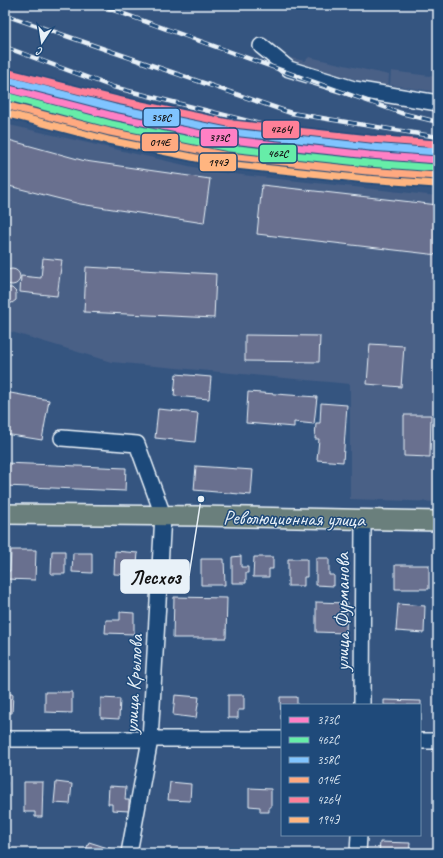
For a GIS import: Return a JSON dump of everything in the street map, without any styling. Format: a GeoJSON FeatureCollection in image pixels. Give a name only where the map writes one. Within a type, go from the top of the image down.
{"type":"FeatureCollection","features":[{"type":"Feature","properties":{"kind":"main road","name":"Революционная улица"},"geometry":{"type":"LineString","coordinates":[[5,514],[163,515],[438,521]]}},
{"type":"Feature","properties":{"kind":"street"},"geometry":{"type":"LineString","coordinates":[[261,46],[289,69],[354,89],[438,103]]}},
{"type":"Feature","properties":{"kind":"street"},"geometry":{"type":"LineString","coordinates":[[62,438],[137,444],[163,515]]}},
{"type":"Feature","properties":{"kind":"street","name":"улица Крылова"},"geometry":{"type":"LineString","coordinates":[[129,853],[150,740],[163,515]]}},
{"type":"Feature","properties":{"kind":"street","name":"улица Фурманова"},"geometry":{"type":"LineString","coordinates":[[362,704],[363,520]]}},
{"type":"Feature","properties":{"kind":"street"},"geometry":{"type":"LineString","coordinates":[[5,739],[281,739]]}},
{"type":"Feature","properties":{"kind":"street"},"geometry":{"type":"LineString","coordinates":[[421,741],[438,742]]}},
{"type":"Feature","properties":{"kind":"street"},"geometry":{"type":"LineString","coordinates":[[358,853],[359,836]]}},
{"type":"Feature","properties":{"kind":"shaded area"},"geometry":{"type":"Polygon","coordinates":[[[309,57],[389,75],[388,91],[381,90],[381,85],[289,65],[291,58],[305,61],[309,57]]]}},
{"type":"Feature","properties":{"kind":"shaded area"},"geometry":{"type":"Polygon","coordinates":[[[391,71],[438,77],[438,92],[390,85],[391,71]]]}},
{"type":"Feature","properties":{"kind":"shaded area"},"geometry":{"type":"Polygon","coordinates":[[[5,124],[215,172],[438,196],[438,502],[350,499],[350,384],[111,362],[5,330],[5,124]]]}},
{"type":"Feature","properties":{"kind":"building"},"geometry":{"type":"Polygon","coordinates":[[[5,139],[85,161],[210,179],[204,223],[80,204],[5,185],[5,139]]]}},
{"type":"Feature","properties":{"kind":"building"},"geometry":{"type":"Polygon","coordinates":[[[262,185],[438,205],[438,255],[257,234],[262,185]]]}},
{"type":"Feature","properties":{"kind":"building"},"geometry":{"type":"Polygon","coordinates":[[[43,258],[62,260],[57,296],[20,292],[21,276],[41,278],[43,258]]]}},
{"type":"Feature","properties":{"kind":"building"},"geometry":{"type":"Polygon","coordinates":[[[86,267],[216,274],[214,318],[84,312],[86,267]]]}},
{"type":"Feature","properties":{"kind":"building"},"geometry":{"type":"Polygon","coordinates":[[[12,269],[18,271],[20,277],[18,283],[12,285],[6,283],[4,277],[6,271],[12,269]]]}},
{"type":"Feature","properties":{"kind":"building"},"geometry":{"type":"Polygon","coordinates":[[[5,288],[12,288],[16,292],[16,300],[12,303],[5,303],[5,288]]]}},
{"type":"Feature","properties":{"kind":"building"},"geometry":{"type":"Polygon","coordinates":[[[245,335],[320,336],[319,362],[245,361],[245,335]]]}},
{"type":"Feature","properties":{"kind":"building"},"geometry":{"type":"Polygon","coordinates":[[[370,344],[404,346],[401,387],[367,384],[370,344]]]}},
{"type":"Feature","properties":{"kind":"building"},"geometry":{"type":"Polygon","coordinates":[[[176,374],[211,377],[209,399],[174,396],[176,374]]]}},
{"type":"Feature","properties":{"kind":"building"},"geometry":{"type":"Polygon","coordinates":[[[5,392],[49,400],[42,440],[5,434],[5,392]]]}},
{"type":"Feature","properties":{"kind":"building"},"geometry":{"type":"Polygon","coordinates":[[[248,392],[317,397],[314,424],[294,422],[294,427],[246,423],[248,392]]]}},
{"type":"Feature","properties":{"kind":"building"},"geometry":{"type":"Polygon","coordinates":[[[321,403],[347,405],[343,462],[317,460],[319,439],[315,439],[316,423],[320,423],[321,403]]]}},
{"type":"Feature","properties":{"kind":"building"},"geometry":{"type":"Polygon","coordinates":[[[158,409],[198,413],[195,442],[155,438],[158,409]]]}},
{"type":"Feature","properties":{"kind":"building"},"geometry":{"type":"Polygon","coordinates":[[[404,415],[431,415],[430,457],[404,456],[404,415]]]}},
{"type":"Feature","properties":{"kind":"building"},"geometry":{"type":"Polygon","coordinates":[[[5,463],[126,468],[125,491],[5,486],[5,463]]]}},
{"type":"Feature","properties":{"kind":"building"},"geometry":{"type":"Polygon","coordinates":[[[196,466],[253,470],[251,495],[194,490],[196,466]]]}},
{"type":"Feature","properties":{"kind":"building"},"geometry":{"type":"Polygon","coordinates":[[[11,550],[36,550],[35,580],[5,579],[6,571],[10,571],[11,550]]]}},
{"type":"Feature","properties":{"kind":"building"},"geometry":{"type":"Polygon","coordinates":[[[52,551],[65,551],[65,574],[51,574],[52,551]]]}},
{"type":"Feature","properties":{"kind":"building"},"geometry":{"type":"Polygon","coordinates":[[[115,551],[138,553],[136,575],[114,574],[115,551]]]}},
{"type":"Feature","properties":{"kind":"building"},"geometry":{"type":"Polygon","coordinates":[[[73,553],[92,553],[92,573],[72,572],[73,553]]]}},
{"type":"Feature","properties":{"kind":"building"},"geometry":{"type":"Polygon","coordinates":[[[241,556],[241,567],[248,567],[248,573],[246,573],[246,583],[232,583],[232,557],[241,556]]]}},
{"type":"Feature","properties":{"kind":"building"},"geometry":{"type":"Polygon","coordinates":[[[254,557],[273,557],[273,569],[269,569],[269,577],[253,577],[254,557]]]}},
{"type":"Feature","properties":{"kind":"building"},"geometry":{"type":"Polygon","coordinates":[[[316,558],[329,558],[329,575],[334,575],[334,586],[316,585],[316,558]]]}},
{"type":"Feature","properties":{"kind":"building"},"geometry":{"type":"Polygon","coordinates":[[[201,559],[224,559],[225,585],[201,585],[201,559]]]}},
{"type":"Feature","properties":{"kind":"building"},"geometry":{"type":"Polygon","coordinates":[[[288,559],[307,559],[307,577],[304,577],[304,586],[288,586],[288,559]]]}},
{"type":"Feature","properties":{"kind":"building"},"geometry":{"type":"Polygon","coordinates":[[[395,565],[429,565],[429,589],[395,589],[395,565]]]}},
{"type":"Feature","properties":{"kind":"building"},"geometry":{"type":"Polygon","coordinates":[[[174,597],[227,598],[226,638],[173,638],[174,597]]]}},
{"type":"Feature","properties":{"kind":"building"},"geometry":{"type":"Polygon","coordinates":[[[316,602],[347,603],[346,633],[316,632],[316,602]]]}},
{"type":"Feature","properties":{"kind":"building"},"geometry":{"type":"Polygon","coordinates":[[[398,604],[425,606],[424,633],[396,631],[398,604]]]}},
{"type":"Feature","properties":{"kind":"building"},"geometry":{"type":"Polygon","coordinates":[[[120,612],[134,613],[134,634],[105,633],[106,620],[120,620],[120,612]]]}},
{"type":"Feature","properties":{"kind":"building"},"geometry":{"type":"Polygon","coordinates":[[[45,692],[72,692],[72,713],[45,712],[45,692]]]}},
{"type":"Feature","properties":{"kind":"building"},"geometry":{"type":"Polygon","coordinates":[[[5,694],[13,694],[12,713],[5,713],[5,694]]]}},
{"type":"Feature","properties":{"kind":"building"},"geometry":{"type":"Polygon","coordinates":[[[175,695],[199,697],[196,718],[173,715],[175,695]]]}},
{"type":"Feature","properties":{"kind":"building"},"geometry":{"type":"Polygon","coordinates":[[[228,695],[244,695],[244,710],[238,710],[238,718],[228,718],[228,695]]]}},
{"type":"Feature","properties":{"kind":"building"},"geometry":{"type":"Polygon","coordinates":[[[280,697],[297,697],[297,704],[281,704],[281,719],[280,697]]]}},
{"type":"Feature","properties":{"kind":"building"},"geometry":{"type":"Polygon","coordinates":[[[101,698],[120,699],[119,719],[101,718],[101,698]]]}},
{"type":"Feature","properties":{"kind":"building"},"geometry":{"type":"Polygon","coordinates":[[[384,700],[421,701],[421,704],[384,704],[384,700]]]}},
{"type":"Feature","properties":{"kind":"building"},"geometry":{"type":"Polygon","coordinates":[[[5,782],[7,782],[6,800],[5,800],[5,782]]]}},
{"type":"Feature","properties":{"kind":"building"},"geometry":{"type":"Polygon","coordinates":[[[24,782],[43,782],[42,817],[35,817],[35,812],[24,812],[24,782]]]}},
{"type":"Feature","properties":{"kind":"building"},"geometry":{"type":"Polygon","coordinates":[[[56,782],[72,784],[70,804],[54,803],[56,782]]]}},
{"type":"Feature","properties":{"kind":"building"},"geometry":{"type":"Polygon","coordinates":[[[170,782],[191,784],[190,801],[168,800],[170,782]]]}},
{"type":"Feature","properties":{"kind":"building"},"geometry":{"type":"Polygon","coordinates":[[[109,786],[126,787],[125,800],[129,800],[129,811],[112,810],[112,804],[108,804],[109,786]]]}},
{"type":"Feature","properties":{"kind":"building"},"geometry":{"type":"Polygon","coordinates":[[[249,788],[271,789],[271,807],[269,807],[269,812],[260,812],[260,807],[249,806],[249,788]]]}},
{"type":"Feature","properties":{"kind":"building"},"geometry":{"type":"Polygon","coordinates":[[[89,842],[111,849],[110,853],[85,853],[89,842]]]}},
{"type":"Feature","properties":{"kind":"building"},"geometry":{"type":"Polygon","coordinates":[[[380,842],[410,843],[409,853],[379,853],[380,842]]]}},
{"type":"Feature","properties":{"kind":"railway"},"geometry":{"type":"LineString","coordinates":[[99,5],[401,113],[438,122]]}},
{"type":"Feature","properties":{"kind":"railway"},"geometry":{"type":"LineString","coordinates":[[5,15],[291,113],[438,137]]}},
{"type":"Feature","properties":{"kind":"railway"},"geometry":{"type":"LineString","coordinates":[[5,47],[113,87],[260,124],[377,145],[438,148]]}},
{"type":"Feature","properties":{"kind":"railway"},"geometry":{"type":"LineString","coordinates":[[5,80],[113,116]]}},
{"type":"Feature","properties":{"kind":"railway"},"geometry":{"type":"LineString","coordinates":[[382,166],[438,177]]}},
{"type":"Feature","properties":{"kind":"transit line","name":"426Ч"},"geometry":{"type":"LineString","coordinates":[[9,73],[117,100],[233,124],[370,139],[438,144]]}},
{"type":"Feature","properties":{"kind":"transit line","name":"358С"},"geometry":{"type":"LineString","coordinates":[[7,80],[115,108],[232,132],[370,147],[438,152]]}},
{"type":"Feature","properties":{"kind":"transit line","name":"373C"},"geometry":{"type":"LineString","coordinates":[[5,88],[113,116],[231,140],[369,155],[438,160]]}},
{"type":"Feature","properties":{"kind":"transit line","name":"462С"},"geometry":{"type":"LineString","coordinates":[[5,96],[111,124],[229,148],[368,163],[437,168]]}},
{"type":"Feature","properties":{"kind":"transit line","name":"014Е"},"geometry":{"type":"LineString","coordinates":[[5,105],[110,132],[228,156],[367,171],[437,176]]}},
{"type":"Feature","properties":{"kind":"transit line","name":"194Э"},"geometry":{"type":"LineString","coordinates":[[5,113],[108,140],[226,164],[366,179],[436,184]]}},
{"type":"Feature","properties":{"kind":"place","name":"Лесхоз"},"geometry":{"type":"Point","coordinates":[201,499]}}]}
